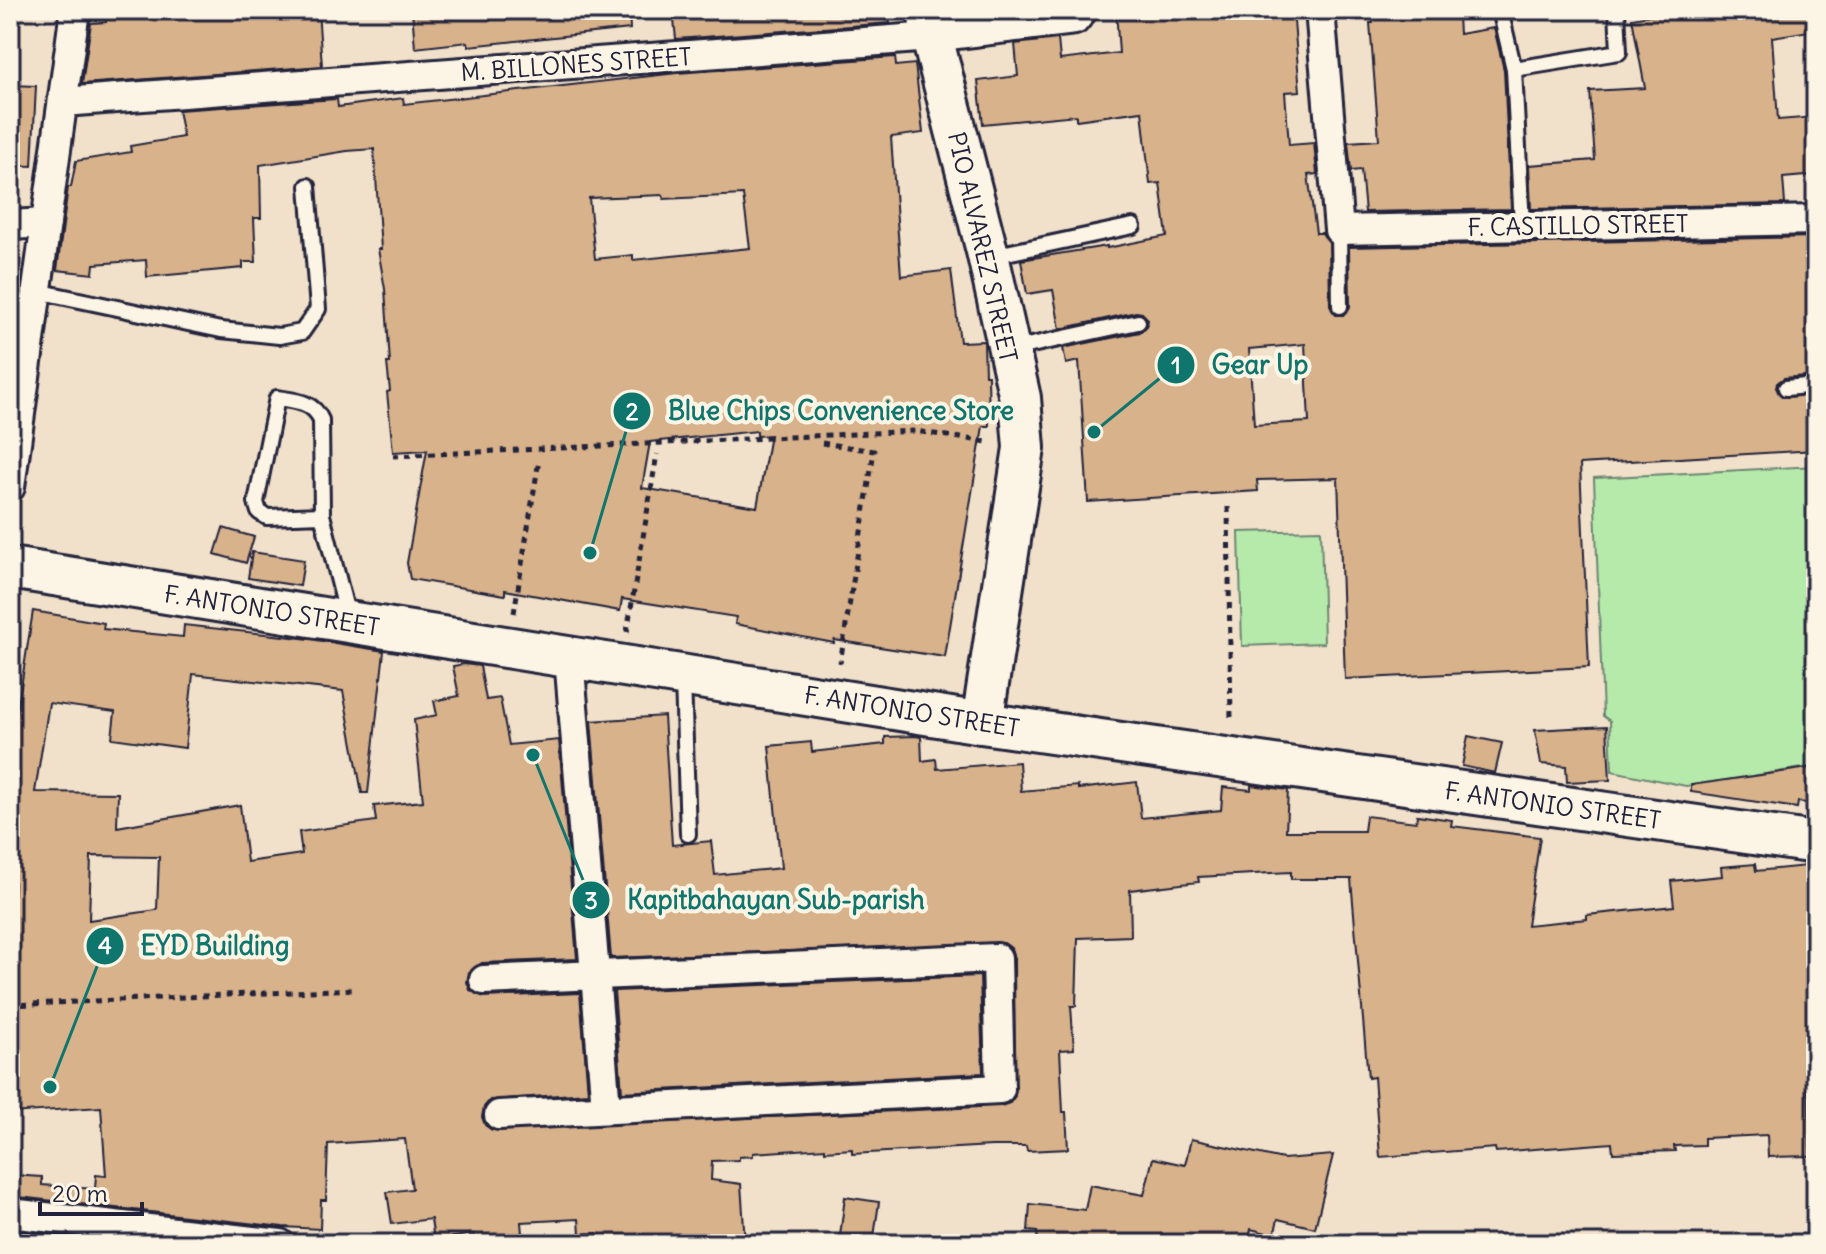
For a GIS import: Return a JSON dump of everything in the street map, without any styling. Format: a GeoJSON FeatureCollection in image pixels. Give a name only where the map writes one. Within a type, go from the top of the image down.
{"type":"FeatureCollection","features":[{"type":"Feature","properties":{"kind":"street"},"geometry":{"type":"LineString","coordinates":[[10,487],[75,10]]}},
{"type":"Feature","properties":{"kind":"street","name":"M. BILLONES STREET"},"geometry":{"type":"LineString","coordinates":[[63,102],[930,23],[1075,20],[1083,10]]}},
{"type":"Feature","properties":{"kind":"street"},"geometry":{"type":"LineString","coordinates":[[1320,10],[1339,230]]}},
{"type":"Feature","properties":{"kind":"street","name":"PIO ALVAREZ STREET"},"geometry":{"type":"LineString","coordinates":[[930,23],[1020,398],[1024,448],[982,723]]}},
{"type":"Feature","properties":{"kind":"street","name":"F. CASTILLO STREET"},"geometry":{"type":"LineString","coordinates":[[1339,230],[1816,220]]}},
{"type":"Feature","properties":{"kind":"street"},"geometry":{"type":"LineString","coordinates":[[10,225],[46,223]]}},
{"type":"Feature","properties":{"kind":"street","name":"F. ANTONIO STREET"},"geometry":{"type":"LineString","coordinates":[[10,568],[982,723],[1816,843]]}},
{"type":"Feature","properties":{"kind":"street"},"geometry":{"type":"LineString","coordinates":[[569,657],[606,1108]]}},
{"type":"Feature","properties":{"kind":"street"},"geometry":{"type":"LineString","coordinates":[[484,980],[997,958],[1000,1089],[499,1115]]}},
{"type":"Feature","properties":{"kind":"street"},"geometry":{"type":"LineString","coordinates":[[10,1213],[280,1244]]}},
{"type":"Feature","properties":{"kind":"lane"},"geometry":{"type":"LineString","coordinates":[[1500,10],[1514,69],[1522,226]]}},
{"type":"Feature","properties":{"kind":"lane"},"geometry":{"type":"LineString","coordinates":[[1514,69],[1619,52],[1617,10]]}},
{"type":"Feature","properties":{"kind":"lane"},"geometry":{"type":"LineString","coordinates":[[37,291],[221,330],[279,336],[302,332],[318,309],[308,186]]}},
{"type":"Feature","properties":{"kind":"lane"},"geometry":{"type":"LineString","coordinates":[[988,257],[1133,226]]}},
{"type":"Feature","properties":{"kind":"lane"},"geometry":{"type":"LineString","coordinates":[[1339,230],[1340,306]]}},
{"type":"Feature","properties":{"kind":"lane"},"geometry":{"type":"LineString","coordinates":[[1007,350],[1138,322]]}},
{"type":"Feature","properties":{"kind":"lane"},"geometry":{"type":"LineString","coordinates":[[1786,388],[1816,385]]}},
{"type":"Feature","properties":{"kind":"lane"},"geometry":{"type":"LineString","coordinates":[[322,515],[267,517],[259,512],[256,502],[277,398],[307,403],[317,410],[321,420],[322,515],[349,622]]}},
{"type":"Feature","properties":{"kind":"lane"},"geometry":{"type":"LineString","coordinates":[[683,674],[688,834]]}},
{"type":"Feature","properties":{"kind":"path"},"geometry":{"type":"LineString","coordinates":[[393,456],[915,431],[986,442]]}},
{"type":"Feature","properties":{"kind":"path"},"geometry":{"type":"LineString","coordinates":[[822,443],[874,451],[834,699]]}},
{"type":"Feature","properties":{"kind":"path"},"geometry":{"type":"LineString","coordinates":[[631,612],[657,454]]}},
{"type":"Feature","properties":{"kind":"path"},"geometry":{"type":"LineString","coordinates":[[518,592],[539,460]]}},
{"type":"Feature","properties":{"kind":"path"},"geometry":{"type":"LineString","coordinates":[[1228,507],[1233,697]]}},
{"type":"Feature","properties":{"kind":"path"},"geometry":{"type":"LineString","coordinates":[[10,1005],[355,989]]}},
{"type":"Feature","properties":{"kind":"green space"},"geometry":{"type":"Polygon","coordinates":[[[1816,466],[1816,766],[1686,786],[1612,771],[1610,721],[1603,716],[1594,478],[1816,466]]]}},
{"type":"Feature","properties":{"kind":"green space"},"geometry":{"type":"Polygon","coordinates":[[[1321,530],[1324,643],[1242,646],[1239,532],[1321,530]]]}},
{"type":"Feature","properties":{"kind":"building"},"geometry":{"type":"Polygon","coordinates":[[[105,10],[215,10],[215,16],[318,10],[322,66],[82,84],[91,23],[106,22],[105,10]]]}},
{"type":"Feature","properties":{"kind":"building"},"geometry":{"type":"Polygon","coordinates":[[[412,10],[629,10],[630,29],[469,46],[468,42],[415,48],[412,10]]]}},
{"type":"Feature","properties":{"kind":"building"},"geometry":{"type":"Polygon","coordinates":[[[673,10],[888,10],[890,23],[676,39],[673,10]]]}},
{"type":"Feature","properties":{"kind":"building"},"geometry":{"type":"Polygon","coordinates":[[[1116,10],[1293,10],[1300,91],[1285,92],[1289,145],[1314,143],[1317,174],[1308,175],[1316,233],[1322,233],[1329,243],[1330,306],[1336,315],[1344,315],[1350,307],[1349,247],[1816,237],[1816,375],[1784,378],[1776,388],[1783,397],[1816,395],[1816,450],[1580,464],[1589,667],[1345,679],[1338,478],[1257,480],[1258,491],[1088,502],[1079,361],[1066,364],[1063,348],[1140,332],[1147,326],[1148,319],[1136,312],[1060,329],[1053,290],[1027,294],[1021,260],[1167,236],[1160,183],[1150,184],[1142,111],[1076,120],[1076,115],[983,124],[978,81],[1018,76],[1015,44],[1058,39],[1060,60],[1119,53],[1116,10]],[[1305,344],[1249,349],[1254,425],[1309,422],[1305,344]]]}},
{"type":"Feature","properties":{"kind":"building"},"geometry":{"type":"Polygon","coordinates":[[[1372,10],[1441,10],[1441,18],[1458,16],[1459,34],[1494,28],[1504,70],[1511,209],[1365,212],[1361,170],[1351,171],[1348,142],[1379,140],[1370,23],[1373,23],[1372,10]]]}},
{"type":"Feature","properties":{"kind":"building"},"geometry":{"type":"Polygon","coordinates":[[[1678,10],[1816,10],[1816,30],[1772,37],[1778,120],[1816,117],[1816,175],[1783,178],[1785,204],[1531,209],[1529,165],[1595,160],[1590,91],[1645,88],[1632,18],[1678,10]]]}},
{"type":"Feature","properties":{"kind":"building"},"geometry":{"type":"Polygon","coordinates":[[[895,57],[896,66],[915,64],[923,133],[891,137],[901,276],[951,270],[960,342],[984,341],[985,375],[988,375],[989,426],[983,426],[945,657],[834,640],[834,643],[735,624],[736,617],[622,599],[620,611],[505,590],[505,595],[410,579],[407,563],[427,450],[393,452],[387,392],[390,391],[387,363],[390,363],[385,289],[378,249],[381,249],[374,149],[260,165],[261,218],[254,218],[256,262],[243,262],[243,268],[147,277],[146,260],[94,264],[93,274],[57,270],[68,187],[71,187],[76,161],[131,152],[130,146],[183,137],[178,110],[337,99],[338,107],[403,98],[404,104],[677,73],[895,57]],[[663,195],[589,198],[595,259],[633,255],[633,260],[750,248],[743,195],[664,199],[663,195]],[[757,431],[650,442],[642,488],[757,507],[770,435],[757,436],[757,431]]]}},
{"type":"Feature","properties":{"kind":"building"},"geometry":{"type":"Polygon","coordinates":[[[10,85],[36,86],[32,166],[10,165],[10,85]]]}},
{"type":"Feature","properties":{"kind":"building"},"geometry":{"type":"Polygon","coordinates":[[[223,528],[254,537],[246,563],[215,554],[223,528]]]}},
{"type":"Feature","properties":{"kind":"building"},"geometry":{"type":"Polygon","coordinates":[[[252,552],[304,560],[300,586],[248,578],[252,552]]]}},
{"type":"Feature","properties":{"kind":"building"},"geometry":{"type":"Polygon","coordinates":[[[33,611],[104,623],[103,629],[183,637],[184,625],[384,651],[368,793],[362,793],[343,691],[193,674],[185,748],[112,738],[115,712],[49,703],[35,792],[118,793],[117,827],[240,805],[247,862],[302,854],[299,832],[376,821],[374,806],[423,801],[414,720],[437,715],[434,701],[459,696],[453,666],[480,666],[486,700],[500,698],[509,745],[559,740],[577,959],[482,963],[469,972],[467,982],[470,990],[484,997],[580,993],[588,1093],[490,1100],[484,1107],[482,1117],[485,1125],[492,1130],[1001,1106],[1010,1103],[1015,1096],[1014,958],[1011,948],[1004,943],[611,958],[591,721],[664,716],[672,845],[711,841],[715,875],[781,868],[769,746],[811,742],[812,752],[885,744],[885,737],[915,736],[921,737],[922,761],[936,759],[937,769],[1019,762],[1021,791],[1078,786],[1078,789],[1137,782],[1141,818],[1221,810],[1223,787],[1251,790],[1251,785],[1288,790],[1286,831],[1364,831],[1366,816],[1416,822],[1417,815],[1452,820],[1451,826],[1540,837],[1527,925],[1674,906],[1671,881],[1722,876],[1721,867],[1755,864],[1756,871],[1816,865],[1816,1056],[1807,1056],[1810,1156],[1768,1157],[1767,1135],[1704,1138],[1704,1145],[1674,1146],[1675,1151],[1613,1153],[1612,1143],[1380,1157],[1374,1077],[1368,1078],[1351,879],[1291,879],[1291,872],[1198,877],[1199,882],[1130,890],[1131,936],[1078,938],[1076,1006],[1071,1006],[1074,1049],[1060,1050],[1068,1149],[1027,1151],[1026,1146],[992,1146],[852,1154],[852,1149],[825,1151],[825,1148],[753,1153],[753,1156],[739,1157],[739,1160],[712,1161],[711,1180],[741,1184],[745,1242],[663,1244],[663,1237],[597,1242],[597,1233],[580,1234],[579,1219],[521,1222],[522,1234],[474,1240],[474,1234],[434,1240],[431,1219],[392,1224],[387,1192],[412,1189],[405,1139],[328,1144],[326,1200],[321,1200],[320,1229],[10,1196],[10,1175],[42,1177],[42,1185],[95,1189],[96,1175],[106,1176],[101,1107],[10,1113],[10,1066],[15,1065],[10,1002],[10,929],[13,929],[15,855],[10,855],[10,756],[33,611]],[[91,856],[89,920],[157,910],[159,857],[91,856]]]}},
{"type":"Feature","properties":{"kind":"building"},"geometry":{"type":"Polygon","coordinates":[[[1607,726],[1610,780],[1567,782],[1566,766],[1541,764],[1535,730],[1607,726]]]}},
{"type":"Feature","properties":{"kind":"building"},"geometry":{"type":"Polygon","coordinates":[[[1468,736],[1502,743],[1495,773],[1462,766],[1468,736]]]}},
{"type":"Feature","properties":{"kind":"building"},"geometry":{"type":"Polygon","coordinates":[[[1816,767],[1816,804],[1798,802],[1797,808],[1691,792],[1691,785],[1816,767]]]}},
{"type":"Feature","properties":{"kind":"building"},"geometry":{"type":"Polygon","coordinates":[[[980,976],[983,1073],[622,1092],[614,991],[980,976]]]}},
{"type":"Feature","properties":{"kind":"building"},"geometry":{"type":"Polygon","coordinates":[[[1191,1139],[1283,1159],[1333,1155],[1315,1228],[1278,1219],[1274,1235],[1251,1229],[1248,1244],[1038,1244],[1037,1232],[1028,1231],[1030,1204],[1085,1210],[1090,1185],[1144,1195],[1153,1158],[1185,1165],[1191,1139]]]}},
{"type":"Feature","properties":{"kind":"building"},"geometry":{"type":"Polygon","coordinates":[[[845,1197],[879,1202],[873,1244],[839,1244],[845,1197]]]}},
{"type":"Feature","properties":{"kind":"building"},"geometry":{"type":"Polygon","coordinates":[[[10,1230],[131,1244],[10,1244],[10,1230]]]}},
{"type":"Feature","properties":{"kind":"place","name":"Gear Up"},"geometry":{"type":"Point","coordinates":[1094,432]}},
{"type":"Feature","properties":{"kind":"place","name":"Blue Chips Convenience Store"},"geometry":{"type":"Point","coordinates":[590,553]}},
{"type":"Feature","properties":{"kind":"place","name":"Kapitbahayan Sub-parish"},"geometry":{"type":"Point","coordinates":[533,755]}},
{"type":"Feature","properties":{"kind":"place","name":"EYD Building"},"geometry":{"type":"Point","coordinates":[50,1087]}}]}
